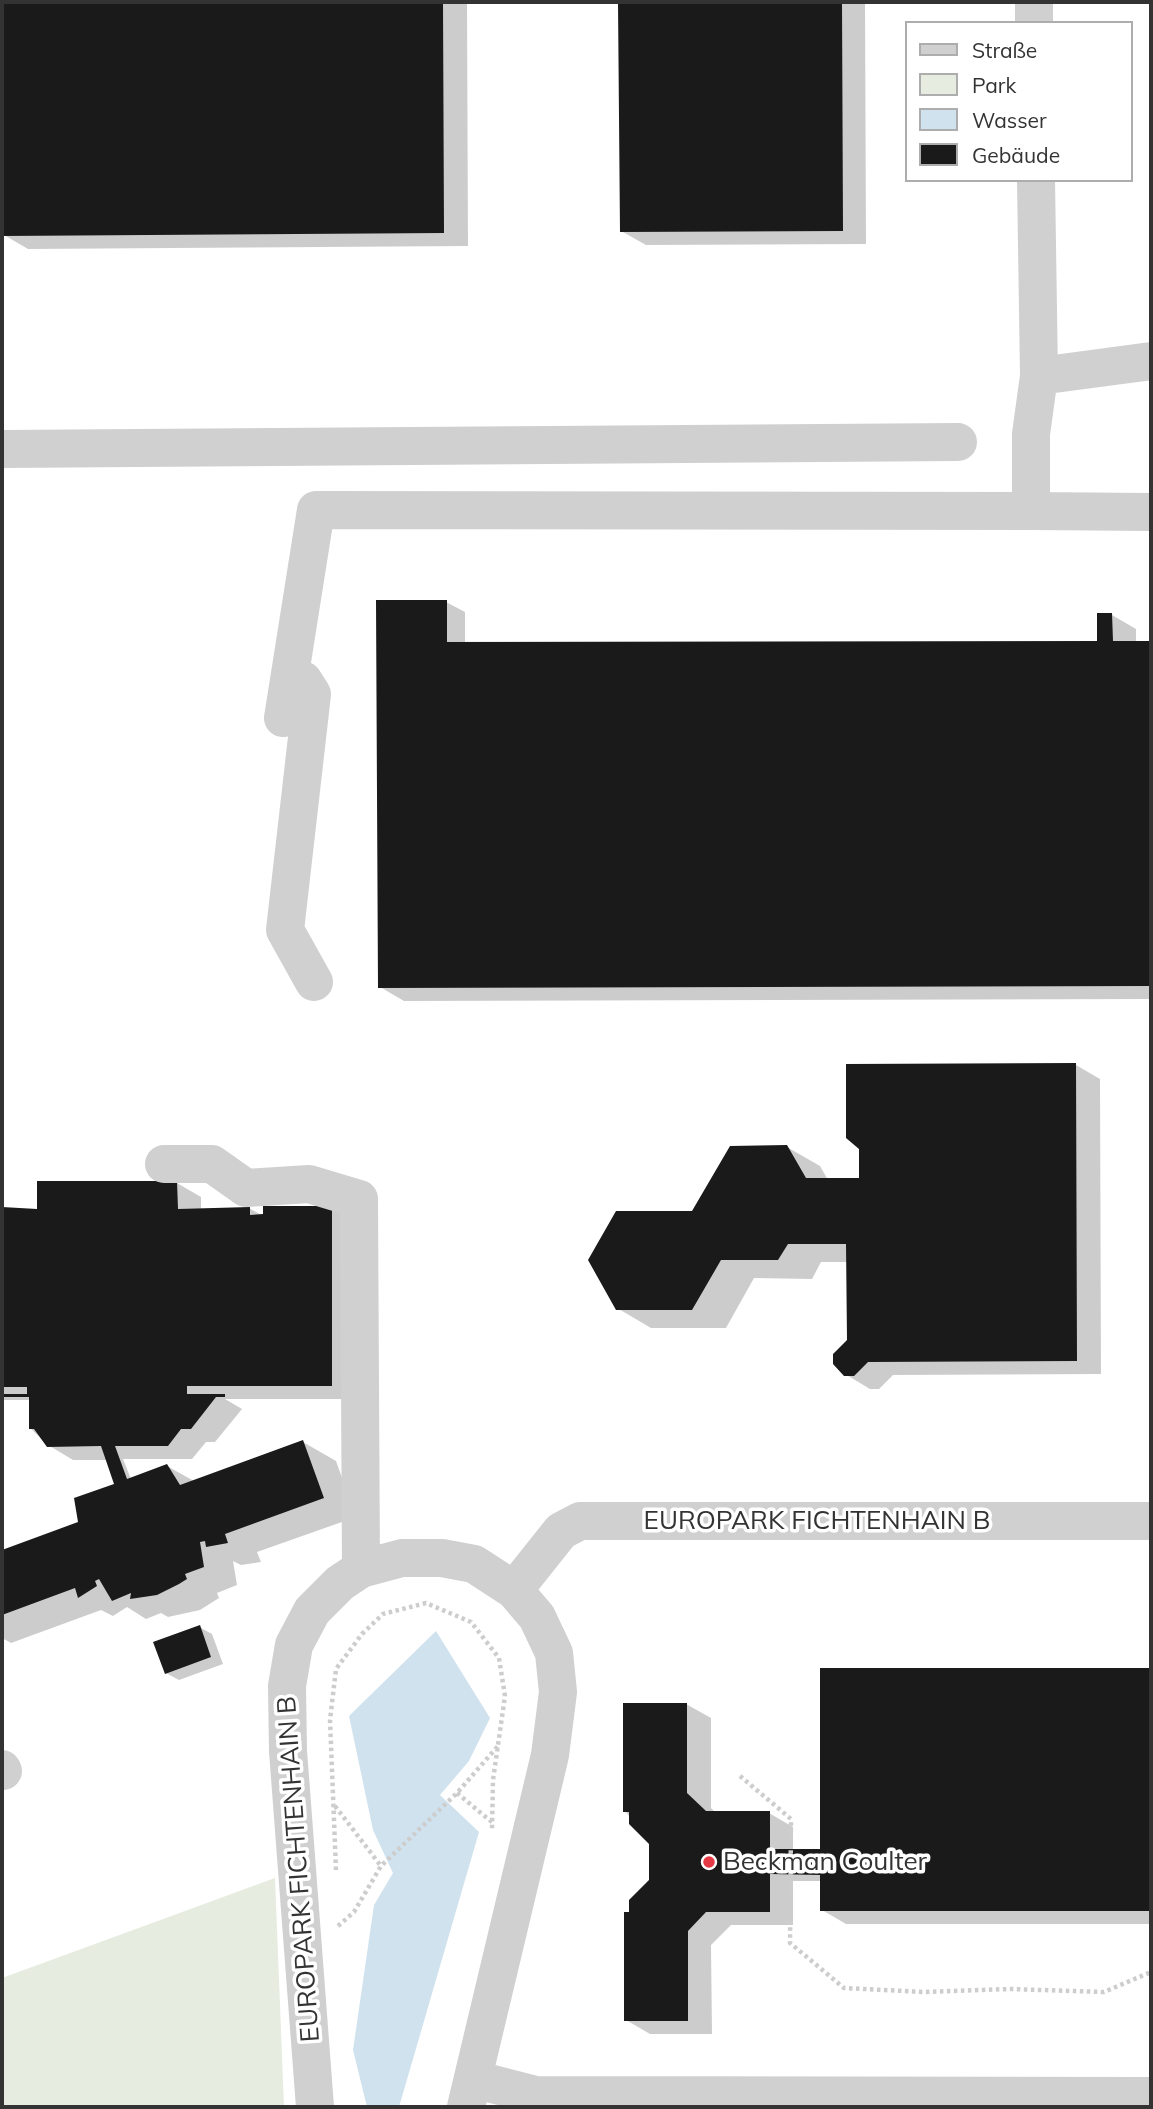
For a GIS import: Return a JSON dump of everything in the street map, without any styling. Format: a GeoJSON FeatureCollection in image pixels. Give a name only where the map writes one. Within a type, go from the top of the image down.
{"type":"FeatureCollection","features":[{"type":"Feature","properties":{"kind":"street"},"geometry":{"type":"LineString","coordinates":[[1034,2],[1034,21]]}},
{"type":"Feature","properties":{"kind":"street"},"geometry":{"type":"LineString","coordinates":[[1031,512],[1031,434],[1039,376],[1036,182]]}},
{"type":"Feature","properties":{"kind":"street"},"geometry":{"type":"LineString","coordinates":[[1039,376],[1151,361]]}},
{"type":"Feature","properties":{"kind":"street"},"geometry":{"type":"LineString","coordinates":[[2,449],[958,442]]}},
{"type":"Feature","properties":{"kind":"street"},"geometry":{"type":"LineString","coordinates":[[283,718],[316,510],[1151,512]]}},
{"type":"Feature","properties":{"kind":"street"},"geometry":{"type":"LineString","coordinates":[[292,663],[312,694],[285,930],[314,982]]}},
{"type":"Feature","properties":{"kind":"street"},"geometry":{"type":"LineString","coordinates":[[164,1164],[212,1164],[246,1188],[309,1184],[359,1199],[361,1569]]}},
{"type":"Feature","properties":{"kind":"street","name":"EUROPARK FICHTENHAIN B"},"geometry":{"type":"LineString","coordinates":[[514,1590],[561,1531],[580,1521],[1151,1521]]}},
{"type":"Feature","properties":{"kind":"street","name":"EUROPARK FICHTENHAIN B"},"geometry":{"type":"LineString","coordinates":[[315,2107],[288,1751],[286,1686],[294,1646],[313,1611],[340,1583],[361,1569],[402,1558],[442,1558],[474,1564],[514,1590],[537,1617],[554,1653],[558,1692],[550,1755],[469,2093]]}},
{"type":"Feature","properties":{"kind":"street"},"geometry":{"type":"LineString","coordinates":[[469,2093],[1151,2096]]}},
{"type":"Feature","properties":{"kind":"path"},"geometry":{"type":"LineString","coordinates":[[337,1873],[330,1720],[336,1669],[362,1634],[383,1614],[426,1604],[471,1622],[499,1658],[505,1696],[493,1780],[491,1836]]}},
{"type":"Feature","properties":{"kind":"path"},"geometry":{"type":"LineString","coordinates":[[338,1926],[354,1912],[381,1866],[457,1793],[498,1746]]}},
{"type":"Feature","properties":{"kind":"path"},"geometry":{"type":"LineString","coordinates":[[740,1776],[792,1819],[790,1943],[844,1988],[924,1992],[1010,1989],[1104,1992],[1151,1972]]}},
{"type":"Feature","properties":{"kind":"path"},"geometry":{"type":"LineString","coordinates":[[457,1793],[493,1823]]}},
{"type":"Feature","properties":{"kind":"path"},"geometry":{"type":"LineString","coordinates":[[335,1806],[381,1866]]}},
{"type":"Feature","properties":{"kind":"path"},"geometry":{"type":"LineString","coordinates":[[338,1913],[338,1939]]}},
{"type":"Feature","properties":{"kind":"green space"},"geometry":{"type":"Polygon","coordinates":[[[275,1878],[284,2107],[2,2107],[2,1978],[275,1878]]]}},
{"type":"Feature","properties":{"kind":"water"},"geometry":{"type":"Polygon","coordinates":[[[436,1631],[490,1718],[469,1761],[440,1795],[479,1832],[399,2107],[367,2107],[353,2050],[374,1905],[393,1873],[373,1830],[349,1716],[436,1631]]]}},
{"type":"Feature","properties":{"kind":"building"},"geometry":{"type":"Polygon","coordinates":[[[2,2],[443,2],[444,233],[2,236],[2,2]]]}},
{"type":"Feature","properties":{"kind":"building"},"geometry":{"type":"Polygon","coordinates":[[[618,2],[842,2],[843,231],[620,232],[618,2]]]}},
{"type":"Feature","properties":{"kind":"building"},"geometry":{"type":"Polygon","coordinates":[[[376,600],[447,600],[447,642],[1097,641],[1097,613],[1112,613],[1113,641],[1151,641],[1151,986],[378,988],[376,600]]]}},
{"type":"Feature","properties":{"kind":"building"},"geometry":{"type":"Polygon","coordinates":[[[1076,1063],[1077,1361],[868,1362],[854,1376],[844,1376],[833,1364],[833,1354],[847,1340],[846,1244],[788,1244],[778,1260],[721,1260],[692,1310],[616,1310],[588,1260],[616,1211],[692,1211],[730,1146],[787,1145],[806,1178],[859,1178],[859,1149],[846,1138],[846,1064],[1076,1063]]]}},
{"type":"Feature","properties":{"kind":"building"},"geometry":{"type":"Polygon","coordinates":[[[37,1181],[177,1181],[178,1209],[250,1207],[250,1215],[263,1214],[263,1206],[332,1206],[332,1386],[187,1386],[187,1394],[225,1394],[225,1397],[216,1397],[191,1429],[181,1429],[168,1446],[115,1446],[127,1479],[167,1464],[180,1485],[303,1440],[324,1498],[225,1534],[228,1543],[206,1547],[205,1541],[200,1542],[204,1567],[185,1574],[187,1579],[157,1595],[130,1599],[131,1593],[112,1601],[99,1579],[95,1581],[97,1586],[78,1598],[75,1588],[2,1615],[2,1550],[78,1522],[74,1498],[114,1484],[101,1446],[47,1447],[34,1429],[29,1429],[29,1397],[2,1397],[2,1394],[27,1394],[27,1387],[2,1387],[2,1207],[37,1209],[37,1181]]]}},
{"type":"Feature","properties":{"kind":"building"},"geometry":{"type":"Polygon","coordinates":[[[200,1625],[211,1657],[165,1674],[153,1642],[200,1625]]]}},
{"type":"Feature","properties":{"kind":"building"},"geometry":{"type":"Polygon","coordinates":[[[820,1668],[1151,1668],[1151,1911],[820,1911],[820,1875],[770,1874],[770,1912],[706,1912],[688,1931],[688,2021],[624,2021],[624,1912],[629,1912],[629,1900],[649,1880],[649,1844],[629,1824],[629,1812],[623,1812],[623,1703],[687,1703],[687,1793],[706,1811],[770,1811],[770,1849],[820,1849],[820,1668]]]}},
{"type":"Feature","properties":{"kind":"place","name":"Beckman Coulter"},"geometry":{"type":"Point","coordinates":[709,1862]}}]}
